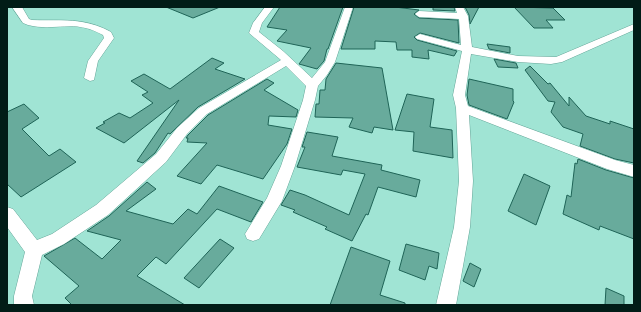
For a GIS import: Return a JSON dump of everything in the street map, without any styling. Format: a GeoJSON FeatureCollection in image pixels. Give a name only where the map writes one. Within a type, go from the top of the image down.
{"type":"FeatureCollection","features":[{"type":"Feature","properties":{"kind":"street"},"geometry":{"type":"LineString","coordinates":[[16,7],[19,9],[26,21],[31,23],[80,22],[96,27],[108,34],[109,38],[94,61],[90,78]]}},
{"type":"Feature","properties":{"kind":"street"},"geometry":{"type":"LineString","coordinates":[[270,7],[254,29],[254,33],[312,85]]}},
{"type":"Feature","properties":{"kind":"street"},"geometry":{"type":"LineString","coordinates":[[253,234],[274,201],[288,166],[309,100],[312,85],[323,73],[330,62],[349,7]]}},
{"type":"Feature","properties":{"kind":"street"},"geometry":{"type":"LineString","coordinates":[[446,305],[462,227],[466,181],[462,108],[459,95],[467,49],[463,16],[459,7]]}},
{"type":"Feature","properties":{"kind":"street"},"geometry":{"type":"LineString","coordinates":[[419,14],[463,16]]}},
{"type":"Feature","properties":{"kind":"street"},"geometry":{"type":"LineString","coordinates":[[420,37],[467,49],[542,61],[558,60],[634,27]]}},
{"type":"Feature","properties":{"kind":"street"},"geometry":{"type":"LineString","coordinates":[[34,250],[58,239],[102,210],[161,158],[182,131],[203,111],[287,61]]}},
{"type":"Feature","properties":{"kind":"street"},"geometry":{"type":"LineString","coordinates":[[462,108],[634,172]]}},
{"type":"Feature","properties":{"kind":"street"},"geometry":{"type":"LineString","coordinates":[[7,214],[34,250]]}},
{"type":"Feature","properties":{"kind":"street"},"geometry":{"type":"LineString","coordinates":[[20,302],[34,250]]}},
{"type":"Feature","properties":{"kind":"building"},"geometry":{"type":"Polygon","coordinates":[[[166,7],[220,7],[193,18],[166,7]]]}},
{"type":"Feature","properties":{"kind":"building"},"geometry":{"type":"Polygon","coordinates":[[[280,7],[343,7],[324,61],[317,69],[299,64],[311,48],[277,41],[287,30],[267,27],[280,7]]]}},
{"type":"Feature","properties":{"kind":"building"},"geometry":{"type":"Polygon","coordinates":[[[354,7],[395,7],[419,10],[414,14],[419,18],[458,20],[459,43],[420,33],[414,37],[417,40],[457,51],[454,56],[428,50],[429,59],[412,57],[412,50],[397,50],[396,42],[375,41],[375,49],[341,49],[354,7]]]}},
{"type":"Feature","properties":{"kind":"building"},"geometry":{"type":"Polygon","coordinates":[[[433,7],[454,7],[455,11],[433,10],[433,7]]]}},
{"type":"Feature","properties":{"kind":"building"},"geometry":{"type":"Polygon","coordinates":[[[465,7],[479,7],[470,24],[469,15],[465,7]]]}},
{"type":"Feature","properties":{"kind":"building"},"geometry":{"type":"Polygon","coordinates":[[[514,7],[553,8],[565,20],[546,20],[553,28],[534,28],[514,7]]]}},
{"type":"Feature","properties":{"kind":"building"},"geometry":{"type":"Polygon","coordinates":[[[487,44],[510,47],[510,53],[489,49],[487,44]]]}},
{"type":"Feature","properties":{"kind":"building"},"geometry":{"type":"Polygon","coordinates":[[[212,58],[224,63],[215,69],[245,79],[198,107],[170,134],[168,133],[155,153],[143,163],[137,161],[179,100],[124,143],[96,128],[105,123],[103,122],[119,113],[130,118],[153,103],[142,95],[148,92],[131,81],[144,74],[170,89],[212,58]]]}},
{"type":"Feature","properties":{"kind":"building"},"geometry":{"type":"Polygon","coordinates":[[[494,59],[516,63],[518,68],[498,67],[494,59]]]}},
{"type":"Feature","properties":{"kind":"building"},"geometry":{"type":"Polygon","coordinates":[[[336,63],[382,68],[393,130],[374,127],[372,133],[349,127],[353,118],[315,117],[316,104],[319,104],[320,90],[325,90],[326,79],[336,63]]]}},
{"type":"Feature","properties":{"kind":"building"},"geometry":{"type":"Polygon","coordinates":[[[530,66],[548,84],[550,83],[569,106],[569,97],[586,116],[610,124],[610,121],[634,129],[634,163],[615,159],[580,146],[583,134],[563,127],[551,112],[555,102],[548,101],[525,70],[530,66]]]}},
{"type":"Feature","properties":{"kind":"building"},"geometry":{"type":"Polygon","coordinates":[[[267,79],[274,83],[264,90],[298,110],[296,117],[269,116],[268,125],[292,129],[287,144],[263,179],[217,165],[201,184],[177,176],[207,143],[187,142],[188,138],[186,138],[188,135],[208,115],[267,79]]]}},
{"type":"Feature","properties":{"kind":"building"},"geometry":{"type":"Polygon","coordinates":[[[469,79],[513,89],[514,102],[507,119],[469,105],[467,95],[469,79]]]}},
{"type":"Feature","properties":{"kind":"building"},"geometry":{"type":"Polygon","coordinates":[[[407,94],[434,99],[430,127],[452,130],[453,158],[413,151],[414,132],[395,130],[407,94]]]}},
{"type":"Feature","properties":{"kind":"building"},"geometry":{"type":"Polygon","coordinates":[[[24,104],[39,118],[22,129],[49,156],[60,149],[76,162],[21,197],[7,184],[7,112],[24,104]]]}},
{"type":"Feature","properties":{"kind":"building"},"geometry":{"type":"Polygon","coordinates":[[[307,132],[338,137],[332,156],[382,165],[381,170],[420,180],[416,197],[378,187],[368,215],[366,214],[352,241],[325,229],[327,227],[293,212],[295,210],[281,205],[290,190],[305,195],[349,215],[365,174],[343,170],[341,175],[297,167],[305,147],[302,147],[307,132]]]}},
{"type":"Feature","properties":{"kind":"building"},"geometry":{"type":"Polygon","coordinates":[[[578,159],[606,170],[634,178],[634,239],[600,226],[599,230],[563,214],[567,195],[571,197],[575,163],[577,164],[578,159]]]}},
{"type":"Feature","properties":{"kind":"building"},"geometry":{"type":"Polygon","coordinates":[[[524,174],[550,186],[536,225],[508,211],[524,174]]]}},
{"type":"Feature","properties":{"kind":"building"},"geometry":{"type":"Polygon","coordinates":[[[147,182],[156,189],[126,211],[173,224],[188,209],[197,214],[219,186],[263,202],[251,222],[217,209],[166,264],[156,257],[137,276],[185,305],[72,305],[65,298],[79,286],[44,256],[75,238],[102,259],[121,240],[87,231],[109,216],[147,182]]]}},
{"type":"Feature","properties":{"kind":"building"},"geometry":{"type":"Polygon","coordinates":[[[220,239],[234,248],[199,288],[184,278],[220,239]]]}},
{"type":"Feature","properties":{"kind":"building"},"geometry":{"type":"Polygon","coordinates":[[[406,244],[439,253],[437,269],[429,266],[425,280],[399,270],[406,244]]]}},
{"type":"Feature","properties":{"kind":"building"},"geometry":{"type":"Polygon","coordinates":[[[351,247],[390,261],[380,295],[405,303],[405,305],[330,305],[351,247]]]}},
{"type":"Feature","properties":{"kind":"building"},"geometry":{"type":"Polygon","coordinates":[[[470,263],[481,269],[474,287],[463,281],[470,263]]]}},
{"type":"Feature","properties":{"kind":"building"},"geometry":{"type":"Polygon","coordinates":[[[606,288],[624,296],[624,305],[605,305],[606,288]]]}}]}
